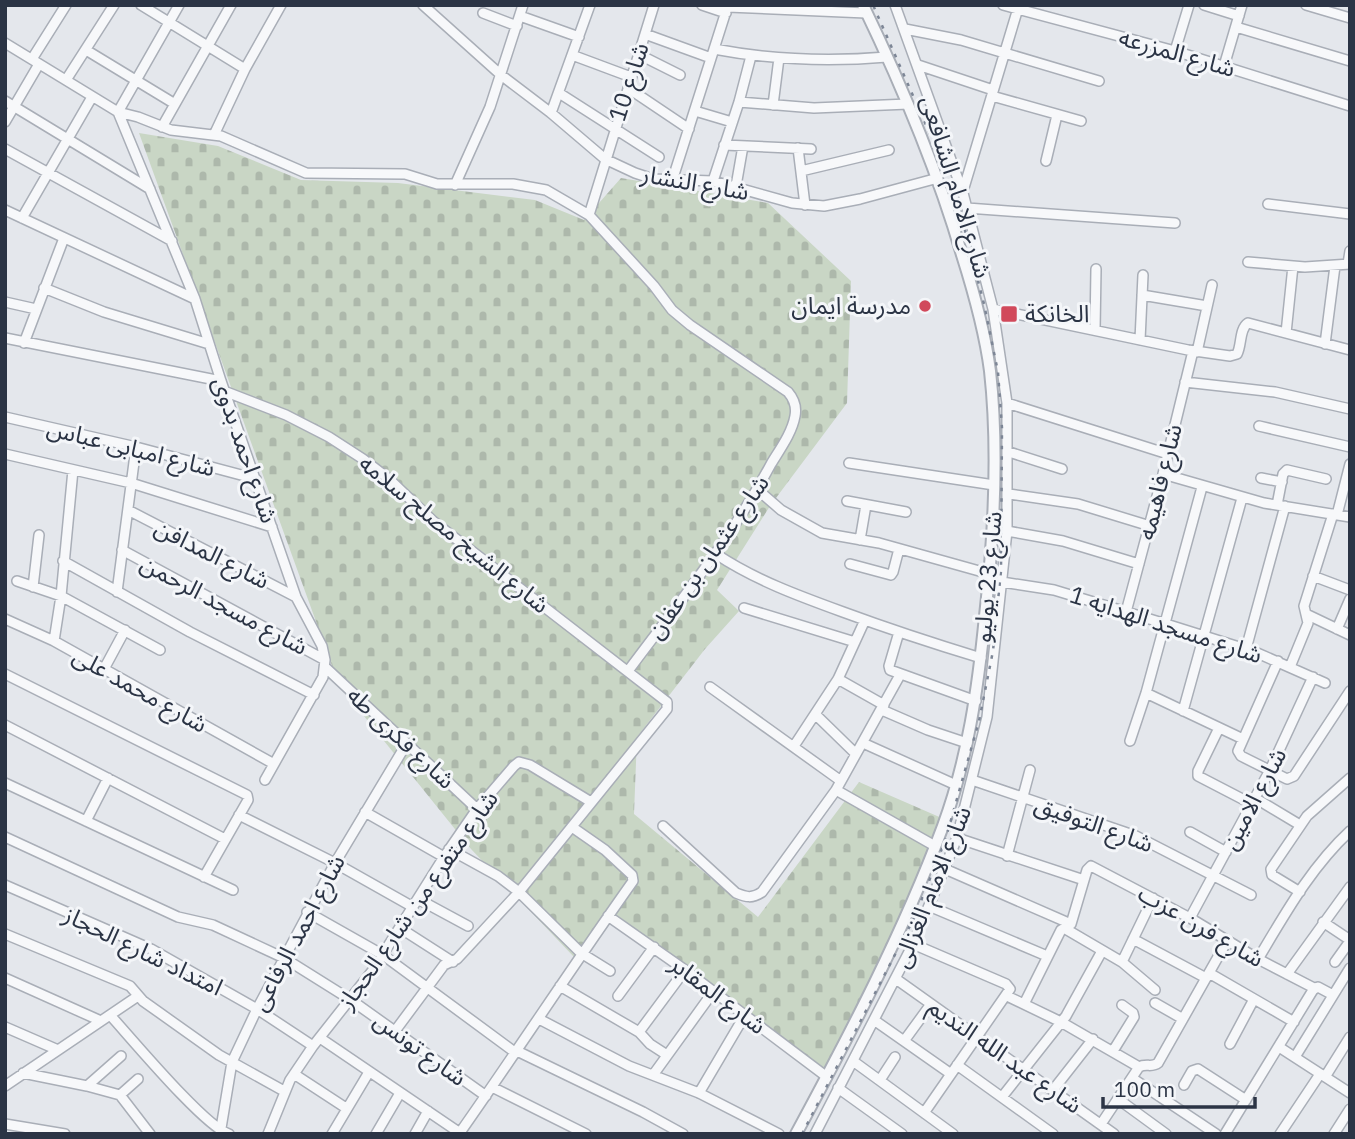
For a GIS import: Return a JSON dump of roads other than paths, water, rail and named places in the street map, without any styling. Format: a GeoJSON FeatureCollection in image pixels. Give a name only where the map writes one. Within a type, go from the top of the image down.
{"type":"FeatureCollection","features":[{"type":"Feature","properties":{"kind":"street"},"geometry":{"type":"LineString","coordinates":[[5,122],[66,5]]}},
{"type":"Feature","properties":{"kind":"street"},"geometry":{"type":"LineString","coordinates":[[66,80],[114,5]]}},
{"type":"Feature","properties":{"kind":"street"},"geometry":{"type":"LineString","coordinates":[[141,5],[245,69]]}},
{"type":"Feature","properties":{"kind":"street"},"geometry":{"type":"LineString","coordinates":[[118,112],[179,5]]}},
{"type":"Feature","properties":{"kind":"street"},"geometry":{"type":"LineString","coordinates":[[162,127],[231,5]]}},
{"type":"Feature","properties":{"kind":"street"},"geometry":{"type":"LineString","coordinates":[[214,135],[245,69],[280,5]]}},
{"type":"Feature","properties":{"kind":"street"},"geometry":{"type":"LineString","coordinates":[[455,185],[490,107],[523,5]]}},
{"type":"Feature","properties":{"kind":"street"},"geometry":{"type":"LineString","coordinates":[[551,113],[590,5]]}},
{"type":"Feature","properties":{"kind":"street","name":"شارع 10"},"geometry":{"type":"LineString","coordinates":[[589,215],[654,5]]}},
{"type":"Feature","properties":{"kind":"street"},"geometry":{"type":"LineString","coordinates":[[702,5],[727,9],[865,9]]}},
{"type":"Feature","properties":{"kind":"street","name":"شارع الامام الشافعى"},"geometry":{"type":"LineString","coordinates":[[895,5],[963,192],[992,309],[1004,372],[1009,494],[1002,582]]}},
{"type":"Feature","properties":{"kind":"street","name":"شارع المزرعه"},"geometry":{"type":"LineString","coordinates":[[1003,5],[1175,51],[1350,106]]}},
{"type":"Feature","properties":{"kind":"street"},"geometry":{"type":"LineString","coordinates":[[1175,51],[1189,5]]}},
{"type":"Feature","properties":{"kind":"street"},"geometry":{"type":"LineString","coordinates":[[1204,5],[1239,16]]}},
{"type":"Feature","properties":{"kind":"street"},"geometry":{"type":"LineString","coordinates":[[1224,66],[1242,5]]}},
{"type":"Feature","properties":{"kind":"street"},"geometry":{"type":"LineString","coordinates":[[1306,5],[1350,18]]}},
{"type":"Feature","properties":{"kind":"street","name":"شارع النشار"},"geometry":{"type":"LineString","coordinates":[[429,7],[501,75],[605,159],[635,173],[672,181],[713,181],[805,205],[841,203],[938,178]]}},
{"type":"Feature","properties":{"kind":"street"},"geometry":{"type":"LineString","coordinates":[[963,192],[1018,7]]}},
{"type":"Feature","properties":{"kind":"street"},"geometry":{"type":"LineString","coordinates":[[672,181],[727,9]]}},
{"type":"Feature","properties":{"kind":"street","name":"شارع 23 يوليو"},"geometry":{"type":"LineString","coordinates":[[796,1134],[883,967],[935,846],[956,785],[976,701],[990,574],[994,485],[993,404],[984,338],[967,269],[938,178],[865,9]]}},
{"type":"Feature","properties":{"kind":"street"},"geometry":{"type":"LineString","coordinates":[[482,13],[517,26]]}},
{"type":"Feature","properties":{"kind":"street"},"geometry":{"type":"LineString","coordinates":[[520,16],[579,37]]}},
{"type":"Feature","properties":{"kind":"street"},"geometry":{"type":"LineString","coordinates":[[1236,27],[1350,61]]}},
{"type":"Feature","properties":{"kind":"street"},"geometry":{"type":"LineString","coordinates":[[905,29],[961,40],[1099,81]]}},
{"type":"Feature","properties":{"kind":"street"},"geometry":{"type":"LineString","coordinates":[[645,34],[713,54],[828,61],[887,57]]}},
{"type":"Feature","properties":{"kind":"street","name":"شارع عثمان بن عفان"},"geometry":{"type":"LineString","coordinates":[[5,43],[118,112],[181,132],[214,135],[306,173],[405,174],[437,184],[531,186],[558,195],[589,215],[654,286],[672,310],[788,391],[796,408],[792,426],[758,490],[716,554],[628,671]]}},
{"type":"Feature","properties":{"kind":"street"},"geometry":{"type":"LineString","coordinates":[[86,50],[175,104]]}},
{"type":"Feature","properties":{"kind":"street"},"geometry":{"type":"LineString","coordinates":[[638,54],[680,75]]}},
{"type":"Feature","properties":{"kind":"street"},"geometry":{"type":"LineString","coordinates":[[572,55],[631,77]]}},
{"type":"Feature","properties":{"kind":"street"},"geometry":{"type":"LineString","coordinates":[[713,181],[751,56]]}},
{"type":"Feature","properties":{"kind":"street"},"geometry":{"type":"LineString","coordinates":[[774,106],[779,58]]}},
{"type":"Feature","properties":{"kind":"street"},"geometry":{"type":"LineString","coordinates":[[918,65],[1057,115],[1081,121]]}},
{"type":"Feature","properties":{"kind":"street"},"geometry":{"type":"LineString","coordinates":[[628,88],[689,129]]}},
{"type":"Feature","properties":{"kind":"street"},"geometry":{"type":"LineString","coordinates":[[559,93],[659,157]]}},
{"type":"Feature","properties":{"kind":"street"},"geometry":{"type":"LineString","coordinates":[[22,218],[92,97]]}},
{"type":"Feature","properties":{"kind":"street"},"geometry":{"type":"LineString","coordinates":[[5,101],[150,189]]}},
{"type":"Feature","properties":{"kind":"street"},"geometry":{"type":"LineString","coordinates":[[739,102],[814,108],[908,104]]}},
{"type":"Feature","properties":{"kind":"street"},"geometry":{"type":"LineString","coordinates":[[695,111],[732,122]]}},
{"type":"Feature","properties":{"kind":"street","name":"شارع احمد بدوى"},"geometry":{"type":"LineString","coordinates":[[118,112],[195,299],[296,597],[322,646],[325,664]]}},
{"type":"Feature","properties":{"kind":"street"},"geometry":{"type":"LineString","coordinates":[[1046,160],[1057,115]]}},
{"type":"Feature","properties":{"kind":"street"},"geometry":{"type":"LineString","coordinates":[[724,145],[811,149]]}},
{"type":"Feature","properties":{"kind":"street"},"geometry":{"type":"LineString","coordinates":[[736,186],[743,146]]}},
{"type":"Feature","properties":{"kind":"street"},"geometry":{"type":"LineString","coordinates":[[798,148],[805,205]]}},
{"type":"Feature","properties":{"kind":"street"},"geometry":{"type":"LineString","coordinates":[[5,149],[173,242]]}},
{"type":"Feature","properties":{"kind":"street"},"geometry":{"type":"LineString","coordinates":[[801,171],[889,150]]}},
{"type":"Feature","properties":{"kind":"street"},"geometry":{"type":"LineString","coordinates":[[1269,204],[1350,214]]}},
{"type":"Feature","properties":{"kind":"street"},"geometry":{"type":"LineString","coordinates":[[967,208],[1175,223]]}},
{"type":"Feature","properties":{"kind":"street"},"geometry":{"type":"LineString","coordinates":[[5,210],[195,299]]}},
{"type":"Feature","properties":{"kind":"street"},"geometry":{"type":"LineString","coordinates":[[24,343],[64,238]]}},
{"type":"Feature","properties":{"kind":"street"},"geometry":{"type":"LineString","coordinates":[[1248,262],[1335,266],[1349,264],[1350,251]]}},
{"type":"Feature","properties":{"kind":"street"},"geometry":{"type":"LineString","coordinates":[[1286,333],[1293,266]]}},
{"type":"Feature","properties":{"kind":"street"},"geometry":{"type":"LineString","coordinates":[[1325,344],[1335,266]]}},
{"type":"Feature","properties":{"kind":"street"},"geometry":{"type":"LineString","coordinates":[[1095,330],[1096,269]]}},
{"type":"Feature","properties":{"kind":"street"},"geometry":{"type":"LineString","coordinates":[[1140,340],[1143,275]]}},
{"type":"Feature","properties":{"kind":"street","name":"شارع فاهيمه"},"geometry":{"type":"LineString","coordinates":[[1126,612],[1212,285]]}},
{"type":"Feature","properties":{"kind":"street"},"geometry":{"type":"LineString","coordinates":[[44,288],[104,312],[209,344]]}},
{"type":"Feature","properties":{"kind":"street"},"geometry":{"type":"LineString","coordinates":[[1142,295],[1207,306]]}},
{"type":"Feature","properties":{"kind":"street"},"geometry":{"type":"LineString","coordinates":[[5,302],[36,309]]}},
{"type":"Feature","properties":{"kind":"street"},"geometry":{"type":"LineString","coordinates":[[992,309],[1195,351],[1234,356],[1239,351],[1243,327],[1248,323],[1350,351]]}},
{"type":"Feature","properties":{"kind":"street"},"geometry":{"type":"LineString","coordinates":[[5,338],[221,381]]}},
{"type":"Feature","properties":{"kind":"street"},"geometry":{"type":"LineString","coordinates":[[1185,382],[1275,393],[1350,409]]}},
{"type":"Feature","properties":{"kind":"street","name":"شارع الشيخ مصلح سلامه"},"geometry":{"type":"LineString","coordinates":[[225,391],[286,415],[363,459],[389,479],[433,521],[667,702],[667,709],[591,802]]}},
{"type":"Feature","properties":{"kind":"street"},"geometry":{"type":"LineString","coordinates":[[1007,403],[1168,454]]}},
{"type":"Feature","properties":{"kind":"street","name":"شارع امبابى عباس"},"geometry":{"type":"LineString","coordinates":[[5,417],[136,447],[256,479]]}},
{"type":"Feature","properties":{"kind":"street"},"geometry":{"type":"LineString","coordinates":[[1259,426],[1350,447]]}},
{"type":"Feature","properties":{"kind":"street"},"geometry":{"type":"LineString","coordinates":[[117,592],[136,447]]}},
{"type":"Feature","properties":{"kind":"street"},"geometry":{"type":"LineString","coordinates":[[1009,452],[1062,469]]}},
{"type":"Feature","properties":{"kind":"street"},"geometry":{"type":"LineString","coordinates":[[5,454],[131,483],[272,527]]}},
{"type":"Feature","properties":{"kind":"street"},"geometry":{"type":"LineString","coordinates":[[849,463],[994,485]]}},
{"type":"Feature","properties":{"kind":"street"},"geometry":{"type":"LineString","coordinates":[[1290,667],[1306,628],[1304,606],[1350,464]]}},
{"type":"Feature","properties":{"kind":"street"},"geometry":{"type":"LineString","coordinates":[[54,641],[74,470]]}},
{"type":"Feature","properties":{"kind":"street"},"geometry":{"type":"LineString","coordinates":[[1246,649],[1281,506],[1282,482],[1287,470],[1326,479]]}},
{"type":"Feature","properties":{"kind":"street"},"geometry":{"type":"LineString","coordinates":[[1163,474],[1242,498],[1350,517]]}},
{"type":"Feature","properties":{"kind":"street"},"geometry":{"type":"LineString","coordinates":[[1261,478],[1282,482]]}},
{"type":"Feature","properties":{"kind":"street"},"geometry":{"type":"LineString","coordinates":[[1130,741],[1166,624],[1202,487]]}},
{"type":"Feature","properties":{"kind":"street"},"geometry":{"type":"LineString","coordinates":[[758,490],[781,510],[822,533],[899,549],[990,574]]}},
{"type":"Feature","properties":{"kind":"street"},"geometry":{"type":"LineString","coordinates":[[1009,494],[1078,504],[1150,526]]}},
{"type":"Feature","properties":{"kind":"street"},"geometry":{"type":"LineString","coordinates":[[1183,711],[1242,498]]}},
{"type":"Feature","properties":{"kind":"street"},"geometry":{"type":"LineString","coordinates":[[847,501],[906,512]]}},
{"type":"Feature","properties":{"kind":"street"},"geometry":{"type":"LineString","coordinates":[[860,540],[866,505]]}},
{"type":"Feature","properties":{"kind":"street","name":"شارع المدافن"},"geometry":{"type":"LineString","coordinates":[[128,510],[296,597]]}},
{"type":"Feature","properties":{"kind":"street"},"geometry":{"type":"LineString","coordinates":[[1007,531],[1063,541],[1139,564]]}},
{"type":"Feature","properties":{"kind":"street"},"geometry":{"type":"LineString","coordinates":[[33,587],[39,535]]}},
{"type":"Feature","properties":{"kind":"street"},"geometry":{"type":"LineString","coordinates":[[850,564],[891,575],[899,549]]}},
{"type":"Feature","properties":{"kind":"street","name":"شارع مسجد الرحمن"},"geometry":{"type":"LineString","coordinates":[[122,550],[325,664]]}},
{"type":"Feature","properties":{"kind":"street"},"geometry":{"type":"LineString","coordinates":[[716,554],[778,588],[899,632],[981,658]]}},
{"type":"Feature","properties":{"kind":"street"},"geometry":{"type":"LineString","coordinates":[[63,561],[190,632],[314,695]]}},
{"type":"Feature","properties":{"kind":"street"},"geometry":{"type":"LineString","coordinates":[[1313,576],[1350,590]]}},
{"type":"Feature","properties":{"kind":"street"},"geometry":{"type":"LineString","coordinates":[[17,581],[61,596],[160,650]]}},
{"type":"Feature","properties":{"kind":"street","name":"شارع مسجد الهدايه 1"},"geometry":{"type":"LineString","coordinates":[[1002,582],[1054,590],[1246,649],[1325,683]]}},
{"type":"Feature","properties":{"kind":"street","name":"شارع الامام الغزالى"},"geometry":{"type":"LineString","coordinates":[[818,1133],[838,1088],[913,944],[957,838],[989,708],[1002,582]]}},
{"type":"Feature","properties":{"kind":"street"},"geometry":{"type":"LineString","coordinates":[[1337,629],[1350,599]]}},
{"type":"Feature","properties":{"kind":"street"},"geometry":{"type":"LineString","coordinates":[[744,608],[855,642]]}},
{"type":"Feature","properties":{"kind":"street"},"geometry":{"type":"LineString","coordinates":[[1306,614],[1350,635]]}},
{"type":"Feature","properties":{"kind":"street","name":"شارع محمد على"},"geometry":{"type":"LineString","coordinates":[[5,619],[54,641],[274,764]]}},
{"type":"Feature","properties":{"kind":"street"},"geometry":{"type":"LineString","coordinates":[[794,746],[838,679],[865,620]]}},
{"type":"Feature","properties":{"kind":"street"},"geometry":{"type":"LineString","coordinates":[[104,669],[125,630]]}},
{"type":"Feature","properties":{"kind":"street"},"geometry":{"type":"LineString","coordinates":[[899,632],[890,670],[976,701]]}},
{"type":"Feature","properties":{"kind":"street"},"geometry":{"type":"LineString","coordinates":[[1278,662],[1241,744],[1241,756],[1287,779],[1293,778],[1346,706],[1350,691]]}},
{"type":"Feature","properties":{"kind":"street"},"geometry":{"type":"LineString","coordinates":[[265,780],[314,695],[323,677],[325,664]]}},
{"type":"Feature","properties":{"kind":"street","name":"شارع فكرى طه"},"geometry":{"type":"LineString","coordinates":[[325,664],[477,809]]}},
{"type":"Feature","properties":{"kind":"street"},"geometry":{"type":"LineString","coordinates":[[5,674],[245,793],[248,800],[204,877]]}},
{"type":"Feature","properties":{"kind":"street"},"geometry":{"type":"LineString","coordinates":[[663,827],[736,893],[754,897],[762,892],[838,785],[900,675]]}},
{"type":"Feature","properties":{"kind":"street","name":"شارع الامين"},"geometry":{"type":"LineString","coordinates":[[1190,918],[1270,770],[1313,677]]}},
{"type":"Feature","properties":{"kind":"street"},"geometry":{"type":"LineString","coordinates":[[838,679],[883,708],[928,730],[967,743]]}},
{"type":"Feature","properties":{"kind":"street"},"geometry":{"type":"LineString","coordinates":[[710,687],[794,746],[838,785],[935,846]]}},
{"type":"Feature","properties":{"kind":"street"},"geometry":{"type":"LineString","coordinates":[[1146,693],[1219,728],[1241,744]]}},
{"type":"Feature","properties":{"kind":"street"},"geometry":{"type":"LineString","coordinates":[[815,714],[856,754]]}},
{"type":"Feature","properties":{"kind":"street"},"geometry":{"type":"LineString","coordinates":[[5,725],[225,839]]}},
{"type":"Feature","properties":{"kind":"street"},"geometry":{"type":"LineString","coordinates":[[1219,728],[1198,775],[1300,825]]}},
{"type":"Feature","properties":{"kind":"street","name":"شارع احمد الرفاعى"},"geometry":{"type":"LineString","coordinates":[[223,1133],[232,1062],[257,1009],[307,912],[407,743]]}},
{"type":"Feature","properties":{"kind":"street"},"geometry":{"type":"LineString","coordinates":[[863,743],[956,785]]}},
{"type":"Feature","properties":{"kind":"street","name":"شارع متفرع من شارع الحجاز"},"geometry":{"type":"LineString","coordinates":[[268,1134],[285,1091],[316,1042],[351,1000],[383,955],[477,809],[519,762],[536,768],[591,802]]}},
{"type":"Feature","properties":{"kind":"street"},"geometry":{"type":"LineString","coordinates":[[1007,856],[1030,770]]}},
{"type":"Feature","properties":{"kind":"street"},"geometry":{"type":"LineString","coordinates":[[86,821],[108,778]]}},
{"type":"Feature","properties":{"kind":"street"},"geometry":{"type":"LineString","coordinates":[[1300,892],[1272,875],[1271,869],[1300,825],[1350,778]]}},
{"type":"Feature","properties":{"kind":"street","name":"شارع التوفيق"},"geometry":{"type":"LineString","coordinates":[[972,780],[1136,836],[1251,895]]}},
{"type":"Feature","properties":{"kind":"street"},"geometry":{"type":"LineString","coordinates":[[5,783],[233,890]]}},
{"type":"Feature","properties":{"kind":"street"},"geometry":{"type":"LineString","coordinates":[[395,1031],[444,965],[453,962],[519,892],[591,802]]}},
{"type":"Feature","properties":{"kind":"street"},"geometry":{"type":"LineString","coordinates":[[365,812],[447,853],[483,866],[519,892],[581,953],[610,971]]}},
{"type":"Feature","properties":{"kind":"street"},"geometry":{"type":"LineString","coordinates":[[239,815],[415,903],[468,926]]}},
{"type":"Feature","properties":{"kind":"street"},"geometry":{"type":"LineString","coordinates":[[460,1133],[633,877],[605,850],[572,827]]}},
{"type":"Feature","properties":{"kind":"street"},"geometry":{"type":"LineString","coordinates":[[1258,959],[1300,892],[1336,843],[1350,831]]}},
{"type":"Feature","properties":{"kind":"street"},"geometry":{"type":"LineString","coordinates":[[1190,832],[1226,852]]}},
{"type":"Feature","properties":{"kind":"street","name":"شارع تونس"},"geometry":{"type":"LineString","coordinates":[[5,837],[178,917],[214,925],[284,958],[489,1092],[586,1134]]}},
{"type":"Feature","properties":{"kind":"street"},"geometry":{"type":"LineString","coordinates":[[957,838],[1084,880],[1067,926],[1047,956],[1024,1004]]}},
{"type":"Feature","properties":{"kind":"street","name":"شارع فرن عزب"},"geometry":{"type":"LineString","coordinates":[[1084,880],[1088,867],[1095,867],[1190,918],[1258,959],[1332,995]]}},
{"type":"Feature","properties":{"kind":"street"},"geometry":{"type":"LineString","coordinates":[[945,869],[1067,926],[1122,962],[1155,990]]}},
{"type":"Feature","properties":{"kind":"street","name":"امتداد شارع الحجاز"},"geometry":{"type":"LineString","coordinates":[[5,885],[151,949],[369,1072],[460,1133]]}},
{"type":"Feature","properties":{"kind":"street"},"geometry":{"type":"LineString","coordinates":[[1287,974],[1350,887]]}},
{"type":"Feature","properties":{"kind":"street"},"geometry":{"type":"LineString","coordinates":[[1122,962],[1153,898]]}},
{"type":"Feature","properties":{"kind":"street"},"geometry":{"type":"LineString","coordinates":[[929,906],[1047,956]]}},
{"type":"Feature","properties":{"kind":"street"},"geometry":{"type":"LineString","coordinates":[[307,912],[383,955],[516,1052],[643,1112],[683,1134]]}},
{"type":"Feature","properties":{"kind":"street","name":"شارع المقابر"},"geometry":{"type":"LineString","coordinates":[[608,916],[654,947],[827,1077]]}},
{"type":"Feature","properties":{"kind":"street"},"geometry":{"type":"LineString","coordinates":[[1323,922],[1350,941],[1335,962]]}},
{"type":"Feature","properties":{"kind":"street"},"geometry":{"type":"LineString","coordinates":[[400,928],[453,962]]}},
{"type":"Feature","properties":{"kind":"street"},"geometry":{"type":"LineString","coordinates":[[5,934],[130,986],[138,996],[232,1062],[285,1091]]}},
{"type":"Feature","properties":{"kind":"street"},"geometry":{"type":"LineString","coordinates":[[1133,939],[1254,999],[1294,1022]]}},
{"type":"Feature","properties":{"kind":"street"},"geometry":{"type":"LineString","coordinates":[[913,944],[1006,984],[1008,992],[1024,1004],[1093,1039],[1139,1067],[1158,1063],[1227,941]]}},
{"type":"Feature","properties":{"kind":"street"},"geometry":{"type":"LineString","coordinates":[[618,996],[654,947]]}},
{"type":"Feature","properties":{"kind":"street"},"geometry":{"type":"LineString","coordinates":[[1002,1097],[1061,1022],[1102,951]]}},
{"type":"Feature","properties":{"kind":"street"},"geometry":{"type":"LineString","coordinates":[[1296,1057],[1350,968]]}},
{"type":"Feature","properties":{"kind":"street"},"geometry":{"type":"LineString","coordinates":[[639,1032],[685,970]]}},
{"type":"Feature","properties":{"kind":"street"},"geometry":{"type":"LineString","coordinates":[[5,978],[101,1021]]}},
{"type":"Feature","properties":{"kind":"street","name":"شارع عبد الله النديم"},"geometry":{"type":"LineString","coordinates":[[896,979],[1114,1134]]}},
{"type":"Feature","properties":{"kind":"street"},"geometry":{"type":"LineString","coordinates":[[559,986],[639,1032],[650,1044],[667,1055]]}},
{"type":"Feature","properties":{"kind":"street"},"geometry":{"type":"LineString","coordinates":[[1225,1134],[1314,988]]}},
{"type":"Feature","properties":{"kind":"street"},"geometry":{"type":"LineString","coordinates":[[653,1074],[713,992]]}},
{"type":"Feature","properties":{"kind":"street"},"geometry":{"type":"LineString","coordinates":[[924,1113],[1008,992]]}},
{"type":"Feature","properties":{"kind":"street"},"geometry":{"type":"LineString","coordinates":[[5,1086],[138,996]]}},
{"type":"Feature","properties":{"kind":"street"},"geometry":{"type":"LineString","coordinates":[[1230,1044],[1254,999]]}},
{"type":"Feature","properties":{"kind":"street"},"geometry":{"type":"LineString","coordinates":[[1155,1003],[1183,1019]]}},
{"type":"Feature","properties":{"kind":"street"},"geometry":{"type":"LineString","coordinates":[[904,1041],[931,1004]]}},
{"type":"Feature","properties":{"kind":"street"},"geometry":{"type":"LineString","coordinates":[[1113,1051],[1135,1017],[1122,1005]]}},
{"type":"Feature","properties":{"kind":"street"},"geometry":{"type":"LineString","coordinates":[[110,1015],[203,1116],[223,1133]]}},
{"type":"Feature","properties":{"kind":"street"},"geometry":{"type":"LineString","coordinates":[[699,1093],[745,1015]]}},
{"type":"Feature","properties":{"kind":"street"},"geometry":{"type":"LineString","coordinates":[[539,1019],[628,1066],[699,1093],[779,1134]]}},
{"type":"Feature","properties":{"kind":"street"},"geometry":{"type":"LineString","coordinates":[[874,1020],[904,1041],[1002,1097],[1053,1134]]}},
{"type":"Feature","properties":{"kind":"street"},"geometry":{"type":"LineString","coordinates":[[5,1027],[58,1050]]}},
{"type":"Feature","properties":{"kind":"street"},"geometry":{"type":"LineString","coordinates":[[1280,1134],[1350,1037]]}},
{"type":"Feature","properties":{"kind":"street"},"geometry":{"type":"LineString","coordinates":[[1053,1090],[1093,1039]]}},
{"type":"Feature","properties":{"kind":"street"},"geometry":{"type":"LineString","coordinates":[[1279,1047],[1350,1093]]}},
{"type":"Feature","properties":{"kind":"street"},"geometry":{"type":"LineString","coordinates":[[87,1086],[121,1056]]}},
{"type":"Feature","properties":{"kind":"street"},"geometry":{"type":"LineString","coordinates":[[880,1080],[895,1058]]}},
{"type":"Feature","properties":{"kind":"street"},"geometry":{"type":"LineString","coordinates":[[853,1061],[953,1134]]}},
{"type":"Feature","properties":{"kind":"street"},"geometry":{"type":"LineString","coordinates":[[1101,1124],[1139,1067]]}},
{"type":"Feature","properties":{"kind":"street"},"geometry":{"type":"LineString","coordinates":[[1184,1086],[1192,1071],[1198,1069],[1246,1100]]}},
{"type":"Feature","properties":{"kind":"street"},"geometry":{"type":"LineString","coordinates":[[332,1134],[369,1072]]}},
{"type":"Feature","properties":{"kind":"street"},"geometry":{"type":"LineString","coordinates":[[23,1073],[120,1095],[135,1111],[150,1134]]}},
{"type":"Feature","properties":{"kind":"street"},"geometry":{"type":"LineString","coordinates":[[295,1074],[346,1108]]}},
{"type":"Feature","properties":{"kind":"street"},"geometry":{"type":"LineString","coordinates":[[1132,1078],[1216,1134]]}},
{"type":"Feature","properties":{"kind":"street"},"geometry":{"type":"LineString","coordinates":[[120,1095],[138,1079]]}},
{"type":"Feature","properties":{"kind":"street"},"geometry":{"type":"LineString","coordinates":[[838,1088],[902,1134]]}},
{"type":"Feature","properties":{"kind":"street"},"geometry":{"type":"LineString","coordinates":[[376,1134],[400,1093]]}},
{"type":"Feature","properties":{"kind":"street"},"geometry":{"type":"LineString","coordinates":[[1118,1099],[1166,1134]]}},
{"type":"Feature","properties":{"kind":"street"},"geometry":{"type":"LineString","coordinates":[[1334,1134],[1350,1109]]}},
{"type":"Feature","properties":{"kind":"street"},"geometry":{"type":"LineString","coordinates":[[415,1134],[428,1111]]}},
{"type":"Feature","properties":{"kind":"street"},"geometry":{"type":"LineString","coordinates":[[5,1124],[65,1134]]}},
{"type":"Feature","properties":{"kind":"railway"},"geometry":{"type":"LineString","coordinates":[[802,1134],[915,916],[945,841],[979,721],[993,651],[1001,571],[1002,428],[998,372],[984,304],[960,211],[933,141],[873,5]]}},
{"type":"Feature","properties":{"kind":"place","name":"مدرسة ايمان"},"geometry":{"type":"Point","coordinates":[925,306]}},
{"type":"Feature","properties":{"kind":"place","name":"الخانكة"},"geometry":{"type":"Point","coordinates":[1009,314]}}]}
